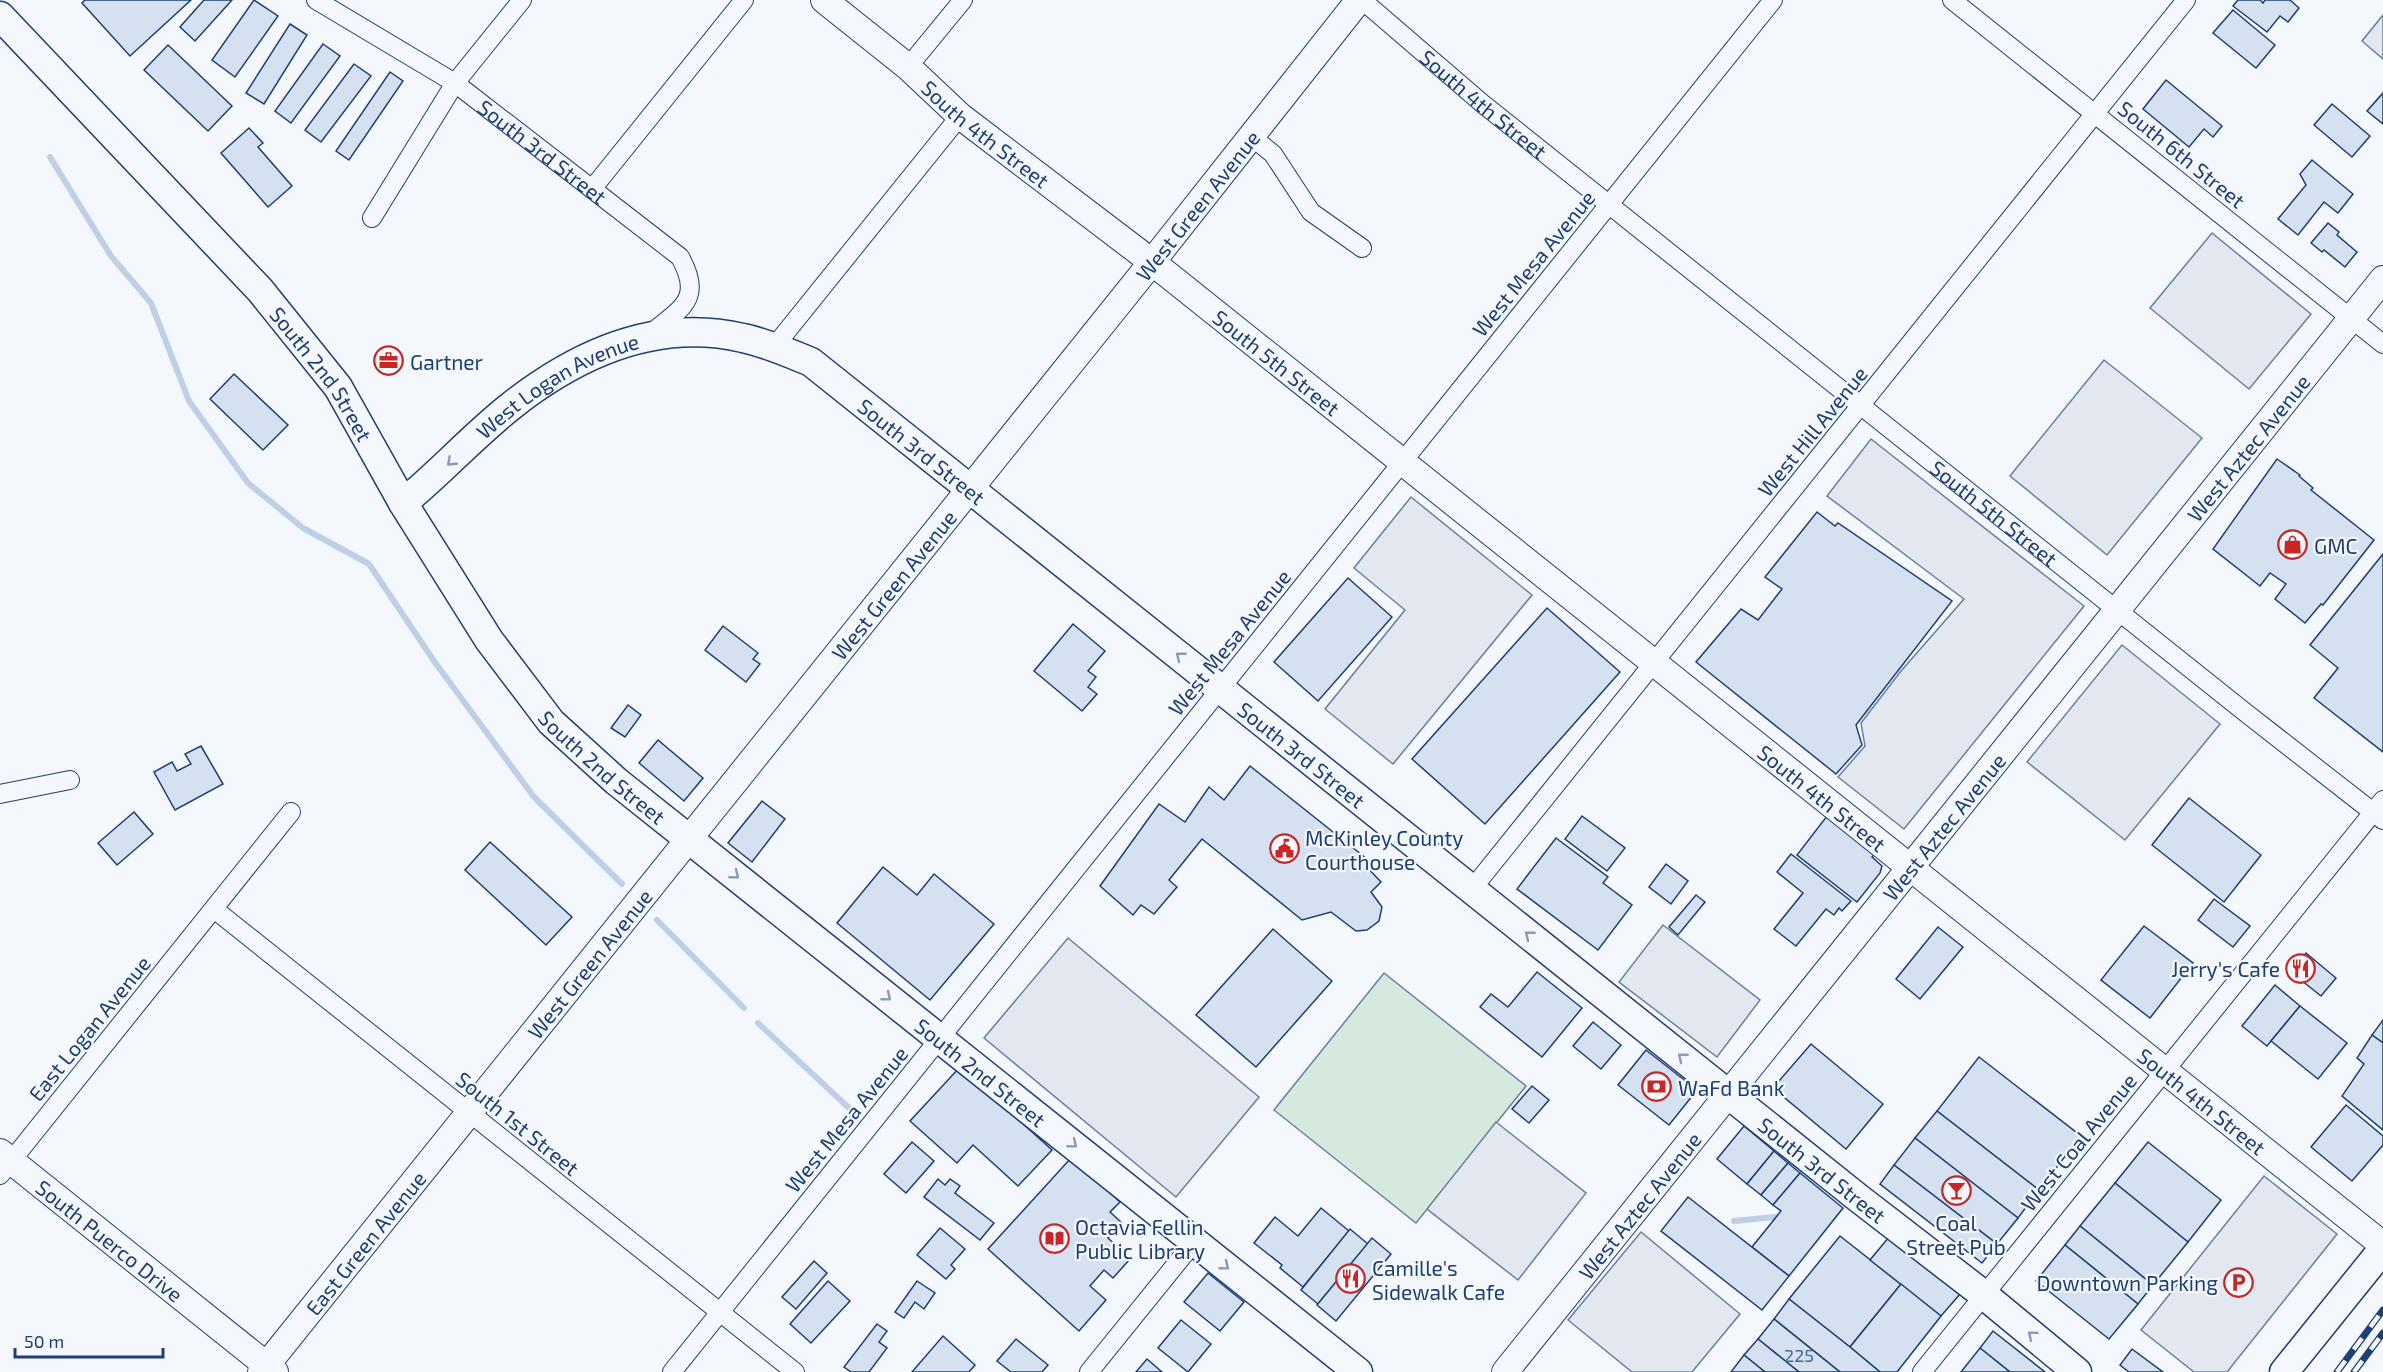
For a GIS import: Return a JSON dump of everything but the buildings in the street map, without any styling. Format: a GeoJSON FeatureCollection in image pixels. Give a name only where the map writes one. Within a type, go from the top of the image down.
{"type":"FeatureCollection","features":[{"type":"Feature","properties":{"kind":"main road","name":"South 2nd Street"},"geometry":{"type":"LineString","coordinates":[[0,16],[260,290],[338,387],[402,503],[489,640],[551,722],[616,781],[1358,1372]]}},
{"type":"Feature","properties":{"kind":"main road","name":"West Logan Avenue"},"geometry":{"type":"LineString","coordinates":[[402,503],[510,407],[557,373],[609,348],[648,336],[704,333],[742,338]]}},
{"type":"Feature","properties":{"kind":"main road","name":"South 3rd Street"},"geometry":{"type":"LineString","coordinates":[[742,338],[774,347],[812,362],[1728,1094],[1984,1294],[2077,1372]]}},
{"type":"Feature","properties":{"kind":"main road"},"geometry":{"type":"LineString","coordinates":[[2284,1372],[2383,1247]]}},
{"type":"Feature","properties":{"kind":"street","name":"South 3rd Street"},"geometry":{"type":"LineString","coordinates":[[316,0],[455,83],[680,257],[690,274],[692,287],[687,299],[648,336]]}},
{"type":"Feature","properties":{"kind":"street"},"geometry":{"type":"LineString","coordinates":[[372,219],[455,83],[522,0]]}},
{"type":"Feature","properties":{"kind":"street"},"geometry":{"type":"LineString","coordinates":[[592,189],[744,0]]}},
{"type":"Feature","properties":{"kind":"street","name":"South 4th Street"},"geometry":{"type":"LineString","coordinates":[[824,0],[908,67],[960,116],[1152,262]]}},
{"type":"Feature","properties":{"kind":"street"},"geometry":{"type":"LineString","coordinates":[[908,67],[963,0]]}},
{"type":"Feature","properties":{"kind":"street","name":"South 4th Street"},"geometry":{"type":"LineString","coordinates":[[1361,0],[1483,104],[1609,204]]}},
{"type":"Feature","properties":{"kind":"street","name":"West Green Avenue"},"geometry":{"type":"LineString","coordinates":[[469,1112],[1361,0]]}},
{"type":"Feature","properties":{"kind":"street","name":"West Mesa Avenue"},"geometry":{"type":"LineString","coordinates":[[672,1372],[1773,0]]}},
{"type":"Feature","properties":{"kind":"street","name":"South 6th Street"},"geometry":{"type":"LineString","coordinates":[[1952,0],[2383,344]]}},
{"type":"Feature","properties":{"kind":"street","name":"West Hill Avenue"},"geometry":{"type":"LineString","coordinates":[[1472,890],[2186,0]]}},
{"type":"Feature","properties":{"kind":"street"},"geometry":{"type":"LineString","coordinates":[[774,347],[960,116]]}},
{"type":"Feature","properties":{"kind":"street"},"geometry":{"type":"LineString","coordinates":[[1252,137],[1273,154],[1311,212],[1362,249]]}},
{"type":"Feature","properties":{"kind":"street","name":"South 5th Street"},"geometry":{"type":"LineString","coordinates":[[1609,204],[2117,610],[2380,810]]}},
{"type":"Feature","properties":{"kind":"street","name":"South 5th Street"},"geometry":{"type":"LineString","coordinates":[[1152,262],[1403,462]]}},
{"type":"Feature","properties":{"kind":"street","name":"West Aztec Avenue"},"geometry":{"type":"LineString","coordinates":[[1505,1372],[2383,279]]}},
{"type":"Feature","properties":{"kind":"street","name":"South 4th Street"},"geometry":{"type":"LineString","coordinates":[[1403,462],[2165,1070],[2383,1247]]}},
{"type":"Feature","properties":{"kind":"street"},"geometry":{"type":"LineString","coordinates":[[0,794],[70,780]]}},
{"type":"Feature","properties":{"kind":"street","name":"West Coal Avenue"},"geometry":{"type":"LineString","coordinates":[[1922,1372],[2165,1070],[2380,810]]}},
{"type":"Feature","properties":{"kind":"street","name":"East Logan Avenue"},"geometry":{"type":"LineString","coordinates":[[4,1163],[291,812]]}},
{"type":"Feature","properties":{"kind":"street","name":"South 1st Street"},"geometry":{"type":"LineString","coordinates":[[214,909],[795,1372]]}},
{"type":"Feature","properties":{"kind":"street","name":"East Green Avenue"},"geometry":{"type":"LineString","coordinates":[[268,1370],[469,1112]]}},
{"type":"Feature","properties":{"kind":"street","name":"South Puerco Drive"},"geometry":{"type":"LineString","coordinates":[[4,1163],[268,1370]]}},
{"type":"Feature","properties":{"kind":"street"},"geometry":{"type":"LineString","coordinates":[[1089,1372],[1194,1242]]}},
{"type":"Feature","properties":{"kind":"shaded area"},"geometry":{"type":"Polygon","coordinates":[[[2383,15],[2383,59],[2362,41],[2383,15]]]}},
{"type":"Feature","properties":{"kind":"shaded area"},"geometry":{"type":"Polygon","coordinates":[[[2212,233],[2311,314],[2249,389],[2150,308],[2212,233]]]}},
{"type":"Feature","properties":{"kind":"shaded area"},"geometry":{"type":"Polygon","coordinates":[[[2104,360],[2202,438],[2107,555],[2010,476],[2104,360]]]}},
{"type":"Feature","properties":{"kind":"shaded area"},"geometry":{"type":"Polygon","coordinates":[[[1871,439],[2084,606],[1904,829],[1838,777],[1865,746],[1861,723],[1901,671],[1964,599],[1827,496],[1871,439]]]}},
{"type":"Feature","properties":{"kind":"shaded area"},"geometry":{"type":"Polygon","coordinates":[[[1411,497],[1532,595],[1393,764],[1325,709],[1405,610],[1354,568],[1411,497]]]}},
{"type":"Feature","properties":{"kind":"shaded area"},"geometry":{"type":"Polygon","coordinates":[[[2122,645],[2220,724],[2125,840],[2027,762],[2122,645]]]}},
{"type":"Feature","properties":{"kind":"shaded area"},"geometry":{"type":"Polygon","coordinates":[[[1663,925],[1760,1000],[1717,1057],[1619,982],[1663,925]]]}},
{"type":"Feature","properties":{"kind":"shaded area"},"geometry":{"type":"Polygon","coordinates":[[[1068,938],[1259,1097],[1176,1197],[984,1038],[1068,938]]]}},
{"type":"Feature","properties":{"kind":"shaded area"},"geometry":{"type":"Polygon","coordinates":[[[1384,973],[1526,1086],[1416,1223],[1274,1110],[1384,973]]]}},
{"type":"Feature","properties":{"kind":"shaded area"},"geometry":{"type":"Polygon","coordinates":[[[1496,1122],[1586,1193],[1518,1280],[1427,1209],[1496,1122]]]}},
{"type":"Feature","properties":{"kind":"shaded area","name":"Downtown Parking"},"geometry":{"type":"Polygon","coordinates":[[[2264,1176],[2337,1234],[2227,1372],[2194,1372],[2141,1330],[2264,1176]]]}},
{"type":"Feature","properties":{"kind":"shaded area"},"geometry":{"type":"Polygon","coordinates":[[[1641,1232],[1740,1314],[1692,1372],[1632,1372],[1568,1320],[1641,1232]]]}},
{"type":"Feature","properties":{"kind":"waterway"},"geometry":{"type":"LineString","coordinates":[[50,157],[111,256],[151,303],[189,401],[248,483],[303,528],[369,564],[434,661],[534,797],[622,884]]}},
{"type":"Feature","properties":{"kind":"waterway"},"geometry":{"type":"LineString","coordinates":[[657,920],[744,1008]]}},
{"type":"Feature","properties":{"kind":"waterway"},"geometry":{"type":"LineString","coordinates":[[758,1023],[850,1109]]}},
{"type":"Feature","properties":{"kind":"waterway"},"geometry":{"type":"LineString","coordinates":[[1734,1221],[1784,1216]]}},
{"type":"Feature","properties":{"kind":"railway"},"geometry":{"type":"LineString","coordinates":[[2337,1372],[2383,1310]]}},
{"type":"Feature","properties":{"kind":"railway"},"geometry":{"type":"LineString","coordinates":[[2354,1372],[2383,1333]]}},
{"type":"Feature","properties":{"kind":"place","name":"Gartner"},"geometry":{"type":"Point","coordinates":[389,361]}},
{"type":"Feature","properties":{"kind":"place","name":"GMC"},"geometry":{"type":"Point","coordinates":[2293,545]}},
{"type":"Feature","properties":{"kind":"place","name":"McKinley County Courthouse"},"geometry":{"type":"Point","coordinates":[1284,849]}},
{"type":"Feature","properties":{"kind":"place","name":"Jerry's Cafe"},"geometry":{"type":"Point","coordinates":[2301,968]}},
{"type":"Feature","properties":{"kind":"place","name":"WaFd Bank"},"geometry":{"type":"Point","coordinates":[1657,1087]}},
{"type":"Feature","properties":{"kind":"place","name":"Coal Street Pub"},"geometry":{"type":"Point","coordinates":[1956,1191]}},
{"type":"Feature","properties":{"kind":"place","name":"Octavia Fellin Public Library"},"geometry":{"type":"Point","coordinates":[1054,1238]}},
{"type":"Feature","properties":{"kind":"place","name":"Camille's Sidewalk Cafe"},"geometry":{"type":"Point","coordinates":[1351,1279]}},
{"type":"Feature","properties":{"kind":"place","name":"Downtown Parking"},"geometry":{"type":"Point","coordinates":[2239,1282]}}]}
